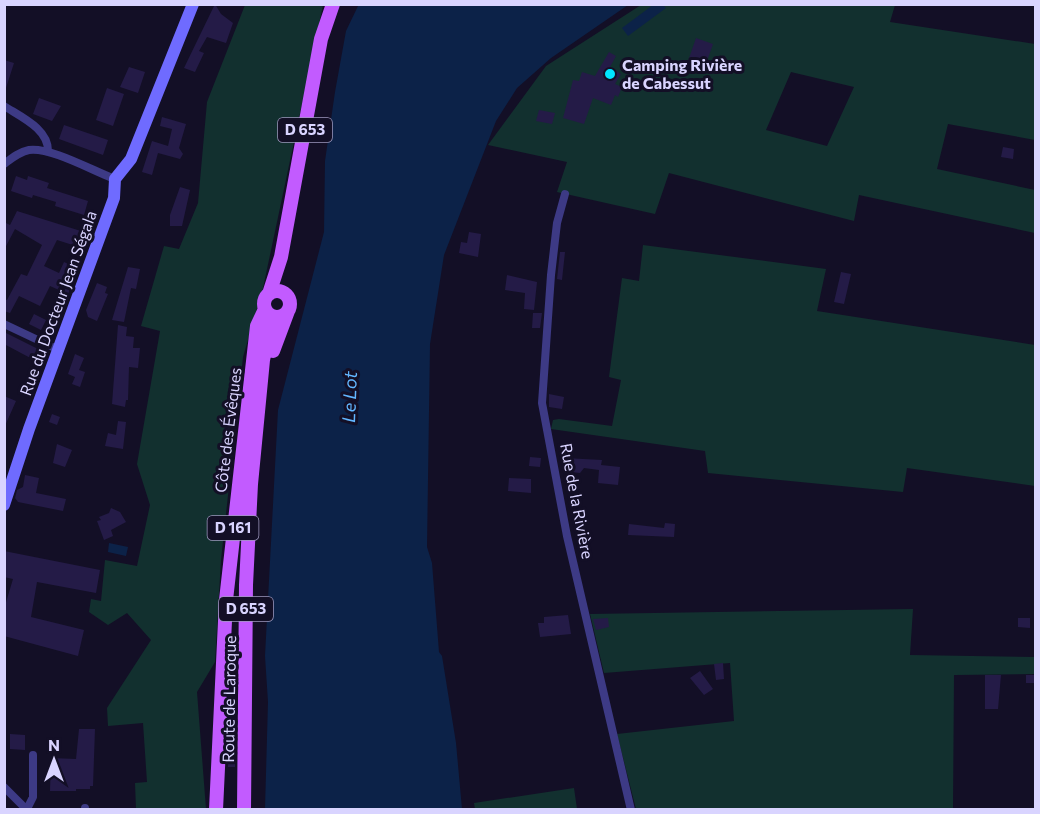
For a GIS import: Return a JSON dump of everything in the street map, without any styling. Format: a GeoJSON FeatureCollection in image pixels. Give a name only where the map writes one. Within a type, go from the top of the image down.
{"type":"FeatureCollection","features":[{"type":"Feature","properties":{"kind":"main road","name":"D 653"},"geometry":{"type":"LineString","coordinates":[[269,294],[281,257],[321,39],[333,4]]}},
{"type":"Feature","properties":{"kind":"main road","name":"D 653"},"geometry":{"type":"LineString","coordinates":[[281,257],[284,293]]}},
{"type":"Feature","properties":{"kind":"main road"},"geometry":{"type":"LineString","coordinates":[[276,291],[284,293],[289,299],[288,311],[281,316],[269,312],[265,300],[269,294],[276,291]]}},
{"type":"Feature","properties":{"kind":"main road","name":"Route de Laroque"},"geometry":{"type":"LineString","coordinates":[[260,408],[271,357],[288,311]]}},
{"type":"Feature","properties":{"kind":"main road","name":"Route de Laroque"},"geometry":{"type":"LineString","coordinates":[[244,810],[246,585],[251,484],[269,312]]}},
{"type":"Feature","properties":{"kind":"main road","name":"Côte des Évêques"},"geometry":{"type":"LineString","coordinates":[[216,810],[233,523],[257,326],[269,312]]}},
{"type":"Feature","properties":{"kind":"street"},"geometry":{"type":"LineString","coordinates":[[4,164],[16,154],[30,150],[48,152],[115,179],[130,159],[193,4]]}},
{"type":"Feature","properties":{"kind":"street"},"geometry":{"type":"LineString","coordinates":[[4,106],[45,137],[48,152]]}},
{"type":"Feature","properties":{"kind":"street","name":"Rue du Docteur Jean Ségala"},"geometry":{"type":"LineString","coordinates":[[4,505],[114,198],[115,179]]}},
{"type":"Feature","properties":{"kind":"street","name":"Rue de la Rivière"},"geometry":{"type":"LineString","coordinates":[[565,194],[557,223],[550,275],[542,403],[567,536],[631,810]]}},
{"type":"Feature","properties":{"kind":"street"},"geometry":{"type":"LineString","coordinates":[[4,324],[58,350]]}},
{"type":"Feature","properties":{"kind":"street"},"geometry":{"type":"LineString","coordinates":[[4,787],[27,809],[33,796],[33,755]]}},
{"type":"Feature","properties":{"kind":"street"},"geometry":{"type":"LineString","coordinates":[[14,810],[17,800]]}},
{"type":"Feature","properties":{"kind":"green space"},"geometry":{"type":"Polygon","coordinates":[[[245,5],[323,5],[263,288],[243,357],[221,560],[215,662],[197,692],[206,809],[136,809],[135,783],[147,782],[143,723],[108,726],[107,708],[151,640],[127,613],[108,625],[89,612],[91,599],[101,601],[105,560],[137,566],[150,505],[137,464],[160,331],[141,326],[164,246],[179,249],[198,203],[207,102],[245,5]]]}},
{"type":"Feature","properties":{"kind":"green space"},"geometry":{"type":"Polygon","coordinates":[[[641,5],[895,5],[890,22],[1035,44],[1035,140],[948,124],[937,169],[1035,190],[1035,233],[859,195],[854,221],[669,173],[655,214],[557,192],[567,162],[488,145],[546,66],[641,5]],[[791,72],[766,130],[827,146],[854,87],[791,72]]]}},
{"type":"Feature","properties":{"kind":"green space"},"geometry":{"type":"Polygon","coordinates":[[[643,245],[826,269],[817,311],[1035,345],[1035,486],[907,468],[903,492],[708,473],[705,451],[551,429],[553,420],[559,419],[612,426],[621,380],[609,377],[622,278],[639,281],[643,245]]]}},
{"type":"Feature","properties":{"kind":"green space"},"geometry":{"type":"Polygon","coordinates":[[[913,609],[910,655],[1035,657],[1035,674],[954,675],[953,809],[636,809],[617,734],[734,721],[730,663],[604,673],[590,614],[913,609]]]}},
{"type":"Feature","properties":{"kind":"green space"},"geometry":{"type":"Polygon","coordinates":[[[574,788],[577,809],[475,809],[474,803],[574,788]]]}},
{"type":"Feature","properties":{"kind":"water","name":"Le Lot"},"geometry":{"type":"Polygon","coordinates":[[[359,4],[628,5],[551,58],[517,88],[496,121],[444,255],[430,344],[427,547],[432,563],[439,652],[442,656],[456,743],[462,809],[265,809],[268,702],[265,656],[278,410],[324,232],[325,161],[335,92],[346,31],[359,4]]]}},
{"type":"Feature","properties":{"kind":"water"},"geometry":{"type":"Polygon","coordinates":[[[653,5],[663,5],[666,8],[628,36],[622,28],[653,5]]]}},
{"type":"Feature","properties":{"kind":"water"},"geometry":{"type":"Polygon","coordinates":[[[109,543],[128,547],[126,556],[108,552],[109,543]]]}},
{"type":"Feature","properties":{"kind":"building"},"geometry":{"type":"Polygon","coordinates":[[[215,4],[221,14],[233,23],[226,43],[207,37],[199,51],[204,53],[195,72],[184,68],[215,4]]]}},
{"type":"Feature","properties":{"kind":"building"},"geometry":{"type":"Polygon","coordinates":[[[696,38],[713,44],[707,61],[704,60],[702,65],[688,61],[696,38]]]}},
{"type":"Feature","properties":{"kind":"building"},"geometry":{"type":"Polygon","coordinates":[[[609,52],[616,56],[610,67],[621,74],[615,84],[622,87],[618,97],[615,95],[611,105],[593,98],[584,124],[563,118],[573,80],[579,81],[582,72],[595,76],[609,52]]]}},
{"type":"Feature","properties":{"kind":"building"},"geometry":{"type":"Polygon","coordinates":[[[4,60],[14,63],[6,88],[4,88],[4,60]]]}},
{"type":"Feature","properties":{"kind":"building"},"geometry":{"type":"Polygon","coordinates":[[[129,67],[145,72],[138,93],[120,87],[129,67]]]}},
{"type":"Feature","properties":{"kind":"building"},"geometry":{"type":"Polygon","coordinates":[[[107,88],[124,94],[113,126],[96,120],[107,88]]]}},
{"type":"Feature","properties":{"kind":"building"},"geometry":{"type":"Polygon","coordinates":[[[39,98],[61,106],[52,121],[33,114],[39,98]]]}},
{"type":"Feature","properties":{"kind":"building"},"geometry":{"type":"Polygon","coordinates":[[[539,110],[555,113],[552,124],[536,121],[539,110]]]}},
{"type":"Feature","properties":{"kind":"building"},"geometry":{"type":"Polygon","coordinates":[[[162,117],[186,124],[179,148],[183,154],[180,159],[158,153],[152,175],[142,172],[152,141],[168,146],[172,129],[160,126],[162,117]]]}},
{"type":"Feature","properties":{"kind":"building"},"geometry":{"type":"Polygon","coordinates":[[[64,125],[108,140],[103,155],[59,139],[64,125]]]}},
{"type":"Feature","properties":{"kind":"building"},"geometry":{"type":"Polygon","coordinates":[[[1003,147],[1014,149],[1013,159],[1001,157],[1003,147]]]}},
{"type":"Feature","properties":{"kind":"building"},"geometry":{"type":"Polygon","coordinates":[[[16,176],[27,180],[28,176],[49,183],[47,188],[88,201],[84,215],[55,206],[56,202],[33,195],[32,198],[11,191],[16,176]]]}},
{"type":"Feature","properties":{"kind":"building"},"geometry":{"type":"Polygon","coordinates":[[[180,187],[190,190],[182,226],[170,226],[170,215],[180,187]]]}},
{"type":"Feature","properties":{"kind":"building"},"geometry":{"type":"Polygon","coordinates":[[[17,211],[84,232],[79,247],[57,240],[44,266],[59,273],[64,262],[79,269],[68,294],[50,286],[40,306],[19,296],[10,313],[4,311],[4,299],[7,300],[21,274],[27,276],[42,245],[15,229],[4,250],[4,222],[10,225],[17,211]]]}},
{"type":"Feature","properties":{"kind":"building"},"geometry":{"type":"Polygon","coordinates":[[[469,232],[481,234],[478,257],[459,253],[461,242],[467,243],[469,232]]]}},
{"type":"Feature","properties":{"kind":"building"},"geometry":{"type":"Polygon","coordinates":[[[560,252],[565,252],[562,280],[557,279],[560,252]]]}},
{"type":"Feature","properties":{"kind":"building"},"geometry":{"type":"Polygon","coordinates":[[[128,267],[140,269],[136,289],[131,288],[124,322],[112,320],[128,267]]]}},
{"type":"Feature","properties":{"kind":"building"},"geometry":{"type":"Polygon","coordinates":[[[841,272],[851,274],[844,304],[834,302],[841,272]]]}},
{"type":"Feature","properties":{"kind":"building"},"geometry":{"type":"Polygon","coordinates":[[[507,275],[537,282],[534,310],[524,309],[525,293],[505,290],[507,275]]]}},
{"type":"Feature","properties":{"kind":"building"},"geometry":{"type":"Polygon","coordinates":[[[97,283],[107,287],[105,293],[108,294],[97,321],[88,317],[86,310],[97,283]]]}},
{"type":"Feature","properties":{"kind":"building"},"geometry":{"type":"Polygon","coordinates":[[[533,313],[542,313],[540,328],[532,328],[533,313]]]}},
{"type":"Feature","properties":{"kind":"building"},"geometry":{"type":"Polygon","coordinates":[[[34,314],[46,320],[41,330],[29,324],[34,314]]]}},
{"type":"Feature","properties":{"kind":"building"},"geometry":{"type":"Polygon","coordinates":[[[118,325],[127,327],[126,336],[134,337],[133,348],[140,348],[138,368],[129,367],[128,400],[126,400],[125,407],[112,404],[118,325]]]}},
{"type":"Feature","properties":{"kind":"building"},"geometry":{"type":"Polygon","coordinates":[[[4,332],[44,352],[38,362],[4,344],[4,332]]]}},
{"type":"Feature","properties":{"kind":"building"},"geometry":{"type":"Polygon","coordinates":[[[75,354],[84,358],[79,370],[85,372],[80,387],[72,384],[75,377],[68,374],[75,354]]]}},
{"type":"Feature","properties":{"kind":"building"},"geometry":{"type":"Polygon","coordinates":[[[549,394],[564,397],[562,409],[549,407],[549,394]]]}},
{"type":"Feature","properties":{"kind":"building"},"geometry":{"type":"Polygon","coordinates":[[[4,396],[16,401],[4,428],[4,396]]]}},
{"type":"Feature","properties":{"kind":"building"},"geometry":{"type":"Polygon","coordinates":[[[52,414],[60,417],[57,425],[49,422],[52,414]]]}},
{"type":"Feature","properties":{"kind":"building"},"geometry":{"type":"Polygon","coordinates":[[[118,421],[126,422],[123,449],[105,446],[108,433],[116,435],[118,421]]]}},
{"type":"Feature","properties":{"kind":"building"},"geometry":{"type":"Polygon","coordinates":[[[57,444],[72,450],[65,467],[53,463],[57,444]]]}},
{"type":"Feature","properties":{"kind":"building"},"geometry":{"type":"Polygon","coordinates":[[[530,457],[541,458],[540,467],[529,466],[530,457]]]}},
{"type":"Feature","properties":{"kind":"building"},"geometry":{"type":"Polygon","coordinates":[[[564,458],[602,460],[601,465],[620,467],[618,485],[598,483],[599,470],[584,468],[580,473],[562,471],[564,458]]]}},
{"type":"Feature","properties":{"kind":"building"},"geometry":{"type":"Polygon","coordinates":[[[25,475],[39,478],[36,493],[66,499],[63,511],[18,502],[15,498],[17,490],[23,487],[25,475]]]}},
{"type":"Feature","properties":{"kind":"building"},"geometry":{"type":"Polygon","coordinates":[[[509,478],[531,479],[531,493],[508,491],[509,478]]]}},
{"type":"Feature","properties":{"kind":"building"},"geometry":{"type":"Polygon","coordinates":[[[111,508],[120,512],[126,522],[111,530],[113,536],[104,540],[97,521],[101,520],[99,517],[109,513],[111,508]]]}},
{"type":"Feature","properties":{"kind":"building"},"geometry":{"type":"Polygon","coordinates":[[[665,523],[675,524],[674,537],[628,535],[629,524],[664,528],[665,523]]]}},
{"type":"Feature","properties":{"kind":"building"},"geometry":{"type":"Polygon","coordinates":[[[4,551],[100,570],[96,593],[37,582],[31,617],[84,630],[78,656],[4,636],[4,609],[13,579],[4,577],[4,551]]]}},
{"type":"Feature","properties":{"kind":"building"},"geometry":{"type":"Polygon","coordinates":[[[568,615],[571,634],[540,637],[538,623],[544,623],[544,617],[568,615]]]}},
{"type":"Feature","properties":{"kind":"building"},"geometry":{"type":"Polygon","coordinates":[[[608,618],[609,627],[596,630],[593,619],[608,618]]]}},
{"type":"Feature","properties":{"kind":"building"},"geometry":{"type":"Polygon","coordinates":[[[1018,618],[1030,618],[1030,628],[1018,627],[1018,618]]]}},
{"type":"Feature","properties":{"kind":"building"},"geometry":{"type":"Polygon","coordinates":[[[723,663],[724,679],[716,680],[714,664],[723,663]]]}},
{"type":"Feature","properties":{"kind":"building"},"geometry":{"type":"Polygon","coordinates":[[[700,671],[713,689],[704,695],[690,678],[700,671]]]}},
{"type":"Feature","properties":{"kind":"building"},"geometry":{"type":"Polygon","coordinates":[[[985,675],[1001,675],[998,709],[985,709],[985,675]]]}},
{"type":"Feature","properties":{"kind":"building"},"geometry":{"type":"Polygon","coordinates":[[[1026,675],[1035,675],[1035,683],[1026,683],[1026,675]]]}},
{"type":"Feature","properties":{"kind":"building"},"geometry":{"type":"Polygon","coordinates":[[[231,693],[236,693],[236,708],[230,708],[231,693]]]}},
{"type":"Feature","properties":{"kind":"building"},"geometry":{"type":"Polygon","coordinates":[[[79,729],[95,729],[93,786],[90,786],[90,789],[76,789],[76,791],[50,791],[51,758],[76,759],[79,729]]]}},
{"type":"Feature","properties":{"kind":"building"},"geometry":{"type":"Polygon","coordinates":[[[10,734],[25,735],[25,750],[10,749],[10,734]]]}},
{"type":"Feature","properties":{"kind":"building"},"geometry":{"type":"Polygon","coordinates":[[[229,734],[236,734],[235,767],[228,767],[229,734]]]}},
{"type":"Feature","properties":{"kind":"place","name":"Camping Rivière de Cabessut"},"geometry":{"type":"Point","coordinates":[610,74]}}]}
